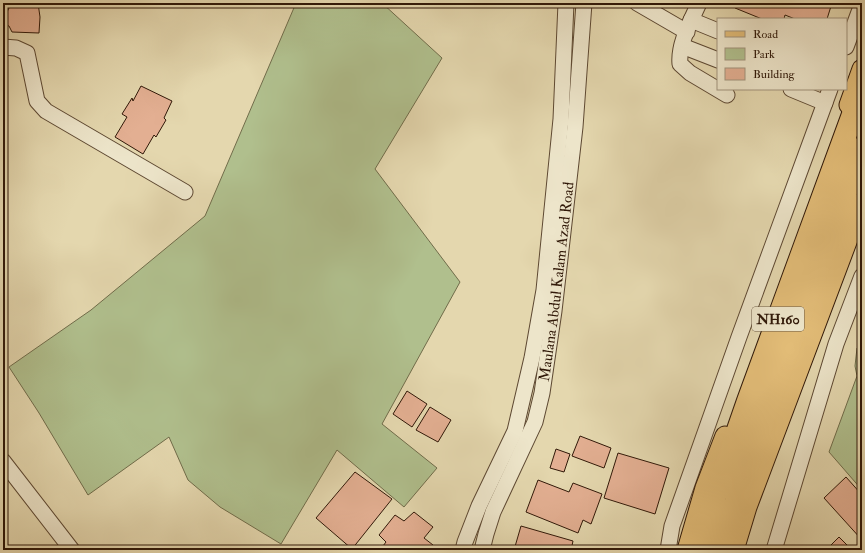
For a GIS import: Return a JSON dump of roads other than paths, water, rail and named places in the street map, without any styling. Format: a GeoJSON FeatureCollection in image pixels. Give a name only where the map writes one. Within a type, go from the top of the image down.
{"type":"FeatureCollection","features":[{"type":"Feature","properties":{"kind":"highway","name":"NH160"},"geometry":{"type":"LineString","coordinates":[[699,550],[730,452],[862,90]]}},
{"type":"Feature","properties":{"kind":"highway","name":"NH160"},"geometry":{"type":"LineString","coordinates":[[720,550],[774,391],[862,148]]}},
{"type":"Feature","properties":{"kind":"main road"},"geometry":{"type":"LineString","coordinates":[[687,550],[705,488],[862,69]]}},
{"type":"Feature","properties":{"kind":"main road"},"geometry":{"type":"LineString","coordinates":[[734,550],[747,507],[862,202]]}},
{"type":"Feature","properties":{"kind":"street"},"geometry":{"type":"LineString","coordinates":[[463,550],[464,542],[479,506],[515,431],[532,358],[544,290],[561,119],[566,3]]}},
{"type":"Feature","properties":{"kind":"street","name":"Maulana Abdul Kalam Azad Road"},"geometry":{"type":"LineString","coordinates":[[482,550],[493,512],[535,422],[542,393],[562,251],[577,98],[584,3]]}},
{"type":"Feature","properties":{"kind":"street"},"geometry":{"type":"LineString","coordinates":[[637,3],[689,26],[717,31]]}},
{"type":"Feature","properties":{"kind":"street"},"geometry":{"type":"LineString","coordinates":[[699,3],[682,46],[680,64],[684,69],[717,89]]}},
{"type":"Feature","properties":{"kind":"street"},"geometry":{"type":"LineString","coordinates":[[847,43],[862,4]]}},
{"type":"Feature","properties":{"kind":"street"},"geometry":{"type":"LineString","coordinates":[[682,46],[717,60]]}},
{"type":"Feature","properties":{"kind":"street"},"geometry":{"type":"LineString","coordinates":[[3,47],[16,48],[27,54],[37,101],[46,111],[186,192]]}},
{"type":"Feature","properties":{"kind":"street"},"geometry":{"type":"LineString","coordinates":[[719,90],[727,95]]}},
{"type":"Feature","properties":{"kind":"street"},"geometry":{"type":"LineString","coordinates":[[668,550],[672,526],[731,359],[828,96],[796,90]]}},
{"type":"Feature","properties":{"kind":"street"},"geometry":{"type":"LineString","coordinates":[[562,97],[577,98]]}},
{"type":"Feature","properties":{"kind":"street"},"geometry":{"type":"LineString","coordinates":[[774,550],[836,344],[862,276]]}},
{"type":"Feature","properties":{"kind":"street"},"geometry":{"type":"LineString","coordinates":[[532,358],[547,360]]}},
{"type":"Feature","properties":{"kind":"street"},"geometry":{"type":"LineString","coordinates":[[3,461],[72,550]]}}]}
